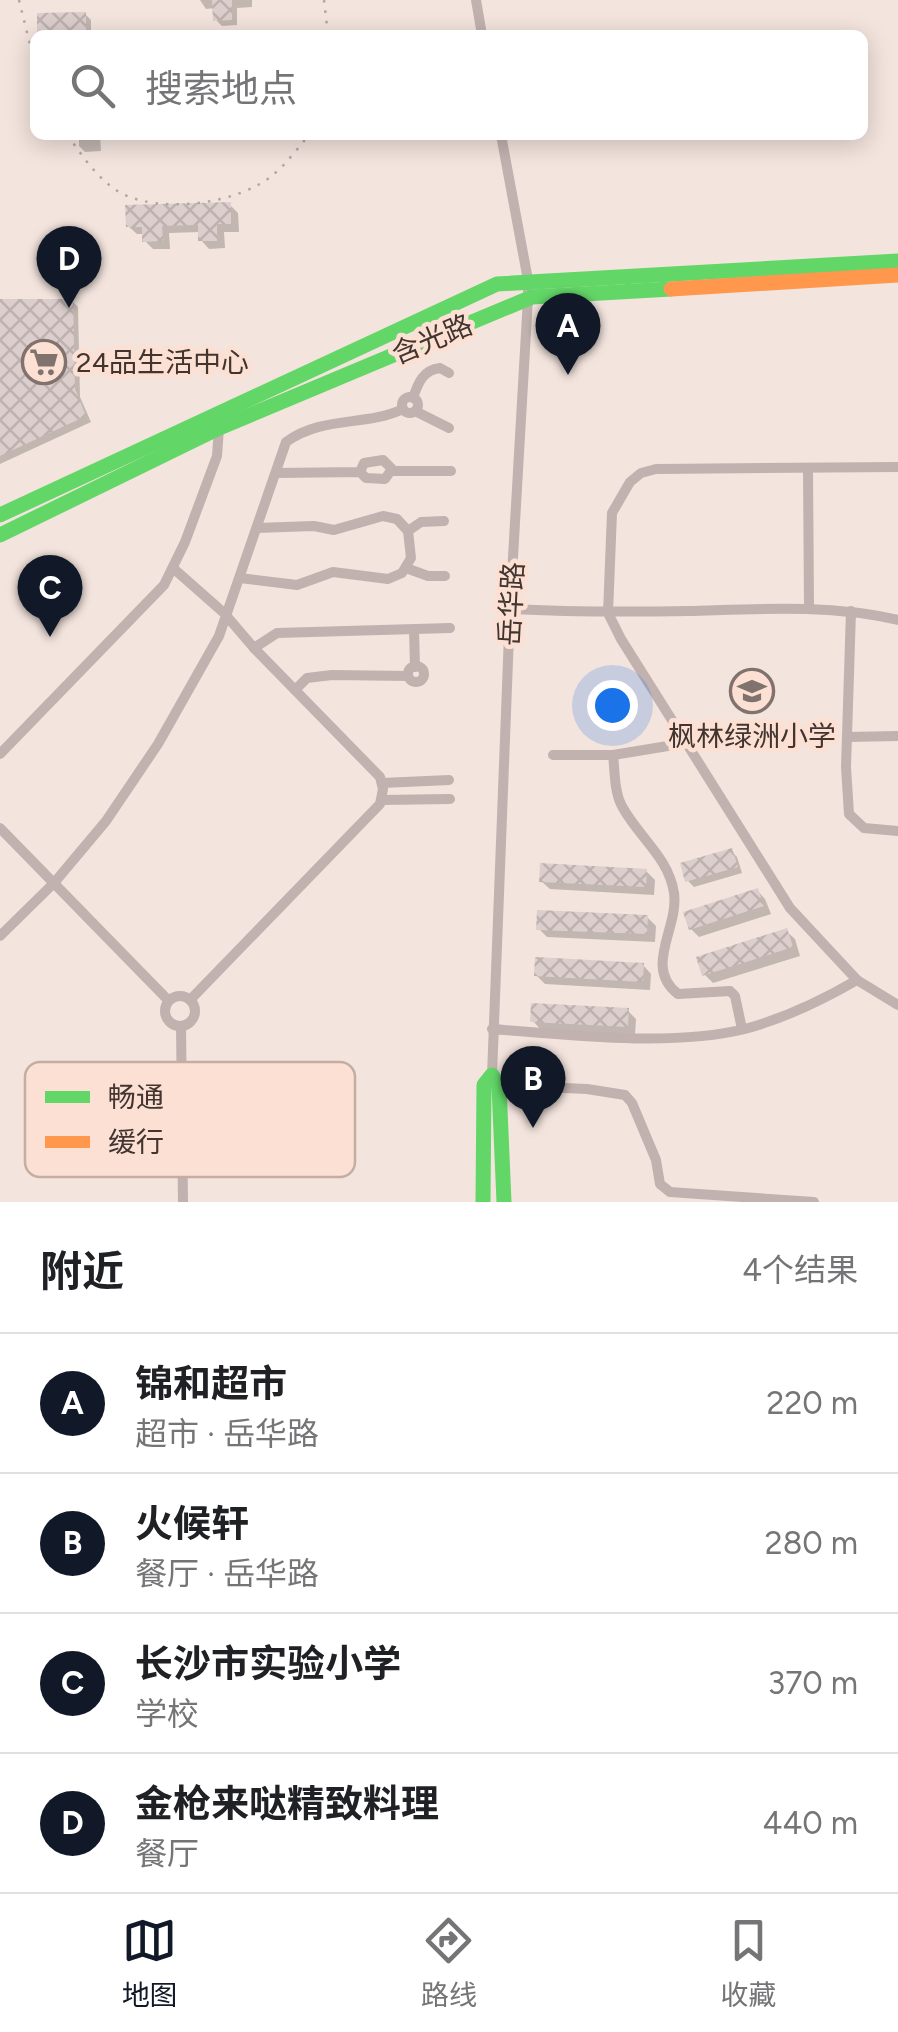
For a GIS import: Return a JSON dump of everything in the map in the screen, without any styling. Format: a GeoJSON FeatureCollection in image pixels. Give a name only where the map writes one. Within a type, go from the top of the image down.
{"type":"FeatureCollection","features":[{"type":"Feature","properties":{"kind":"main road","name":"含光路"},"geometry":{"type":"LineString","coordinates":[[0,515],[497,284],[898,261]]}},
{"type":"Feature","properties":{"kind":"main road","name":"含光路"},"geometry":{"type":"LineString","coordinates":[[0,535],[219,428],[528,298],[898,275]]}},
{"type":"Feature","properties":{"kind":"main road","name":"岳华路"},"geometry":{"type":"LineString","coordinates":[[484,1202],[492,1082]]}},
{"type":"Feature","properties":{"kind":"main road","name":"岳华路"},"geometry":{"type":"LineString","coordinates":[[492,1082],[504,1202]]}},
{"type":"Feature","properties":{"kind":"street"},"geometry":{"type":"LineString","coordinates":[[476,0],[481,30]]}},
{"type":"Feature","properties":{"kind":"street","name":"岳华路"},"geometry":{"type":"LineString","coordinates":[[492,1082],[510,610],[528,298],[502,140]]}},
{"type":"Feature","properties":{"kind":"street"},"geometry":{"type":"LineString","coordinates":[[416,411],[418,384],[431,369],[440,368],[448,373]]}},
{"type":"Feature","properties":{"kind":"street"},"geometry":{"type":"LineString","coordinates":[[403,409],[404,400],[414,398]]}},
{"type":"Feature","properties":{"kind":"street"},"geometry":{"type":"LineString","coordinates":[[403,409],[416,411],[448,428]]}},
{"type":"Feature","properties":{"kind":"street"},"geometry":{"type":"LineString","coordinates":[[0,936],[54,884],[106,821],[158,744],[227,616],[286,442],[296,434],[340,420],[383,418],[403,409]]}},
{"type":"Feature","properties":{"kind":"street"},"geometry":{"type":"LineString","coordinates":[[0,754],[164,585],[217,456],[219,428]]}},
{"type":"Feature","properties":{"kind":"street"},"geometry":{"type":"LineString","coordinates":[[898,467],[641,472],[622,491],[612,513],[608,613],[776,889],[856,980],[898,1005]]}},
{"type":"Feature","properties":{"kind":"street"},"geometry":{"type":"LineString","coordinates":[[808,468],[808,608]]}},
{"type":"Feature","properties":{"kind":"street"},"geometry":{"type":"LineString","coordinates":[[276,473],[360,472],[374,480],[385,479],[392,471],[451,471]]}},
{"type":"Feature","properties":{"kind":"street"},"geometry":{"type":"LineString","coordinates":[[240,578],[297,586],[333,572],[388,579],[406,568],[412,549],[408,532],[397,520],[383,516],[334,530],[314,526],[257,528]]}},
{"type":"Feature","properties":{"kind":"street"},"geometry":{"type":"LineString","coordinates":[[408,532],[421,522],[444,521]]}},
{"type":"Feature","properties":{"kind":"street"},"geometry":{"type":"LineString","coordinates":[[173,568],[227,616],[380,776],[382,783],[381,800],[322,867],[190,1000]]}},
{"type":"Feature","properties":{"kind":"street"},"geometry":{"type":"LineString","coordinates":[[406,568],[428,576],[446,576]]}},
{"type":"Feature","properties":{"kind":"street"},"geometry":{"type":"LineString","coordinates":[[510,610],[608,613],[808,608],[898,620]]}},
{"type":"Feature","properties":{"kind":"street"},"geometry":{"type":"LineString","coordinates":[[851,611],[849,814],[864,828],[898,831]]}},
{"type":"Feature","properties":{"kind":"street"},"geometry":{"type":"LineString","coordinates":[[254,648],[277,632],[450,628]]}},
{"type":"Feature","properties":{"kind":"street"},"geometry":{"type":"LineString","coordinates":[[294,690],[307,678],[411,671],[414,629]]}},
{"type":"Feature","properties":{"kind":"street"},"geometry":{"type":"LineString","coordinates":[[847,738],[898,736]]}},
{"type":"Feature","properties":{"kind":"street"},"geometry":{"type":"LineString","coordinates":[[553,756],[614,755],[686,743]]}},
{"type":"Feature","properties":{"kind":"street"},"geometry":{"type":"LineString","coordinates":[[614,755],[622,807],[668,872],[674,890],[673,921],[660,961],[665,980],[678,994],[730,991],[735,996],[742,1029]]}},
{"type":"Feature","properties":{"kind":"street"},"geometry":{"type":"LineString","coordinates":[[382,783],[449,780]]}},
{"type":"Feature","properties":{"kind":"street"},"geometry":{"type":"LineString","coordinates":[[381,800],[450,799]]}},
{"type":"Feature","properties":{"kind":"street"},"geometry":{"type":"LineString","coordinates":[[0,828],[168,1000]]}},
{"type":"Feature","properties":{"kind":"street"},"geometry":{"type":"LineString","coordinates":[[492,1029],[604,1038],[716,1034],[814,1005],[856,980]]}},
{"type":"Feature","properties":{"kind":"street"},"geometry":{"type":"LineString","coordinates":[[176,995],[190,1000],[196,1012],[192,1021],[174,1026],[166,1019],[168,1000],[176,995]]}},
{"type":"Feature","properties":{"kind":"street"},"geometry":{"type":"LineString","coordinates":[[182,1026],[182,1062]]}},
{"type":"Feature","properties":{"kind":"street"},"geometry":{"type":"LineString","coordinates":[[492,1082],[625,1095],[656,1160],[660,1184],[670,1192],[814,1202]]}},
{"type":"Feature","properties":{"kind":"street"},"geometry":{"type":"LineString","coordinates":[[183,1177],[183,1202]]}},
{"type":"Feature","properties":{"kind":"path"},"geometry":{"type":"LineString","coordinates":[[19,0],[30,45]]}},
{"type":"Feature","properties":{"kind":"path"},"geometry":{"type":"LineString","coordinates":[[324,0],[327,30]]}},
{"type":"Feature","properties":{"kind":"path"},"geometry":{"type":"LineString","coordinates":[[71,140],[84,160],[120,192],[171,206],[220,201],[272,177],[305,140]]}},
{"type":"Feature","properties":{"kind":"building"},"geometry":{"type":"Polygon","coordinates":[[[212,0],[232,0],[232,20],[213,21],[212,0]]]}},
{"type":"Feature","properties":{"kind":"building"},"geometry":{"type":"Polygon","coordinates":[[[86,12],[86,30],[37,30],[37,13],[86,12]]]}},
{"type":"Feature","properties":{"kind":"building"},"geometry":{"type":"Polygon","coordinates":[[[231,202],[231,224],[217,224],[217,241],[198,241],[198,225],[162,226],[163,241],[142,242],[142,227],[126,227],[125,205],[231,202]]]}},
{"type":"Feature","properties":{"kind":"building"},"geometry":{"type":"Polygon","coordinates":[[[0,299],[73,299],[75,389],[86,416],[0,456],[0,299]]]}},
{"type":"Feature","properties":{"kind":"building"},"geometry":{"type":"Polygon","coordinates":[[[732,848],[738,867],[685,882],[680,863],[732,848]]]}},
{"type":"Feature","properties":{"kind":"building"},"geometry":{"type":"Polygon","coordinates":[[[540,863],[647,869],[646,887],[539,882],[540,863]]]}},
{"type":"Feature","properties":{"kind":"building"},"geometry":{"type":"Polygon","coordinates":[[[758,888],[764,906],[689,930],[683,912],[758,888]]]}},
{"type":"Feature","properties":{"kind":"building"},"geometry":{"type":"Polygon","coordinates":[[[537,910],[648,915],[647,934],[536,930],[537,910]]]}},
{"type":"Feature","properties":{"kind":"building"},"geometry":{"type":"Polygon","coordinates":[[[787,928],[793,947],[702,976],[696,957],[787,928]]]}},
{"type":"Feature","properties":{"kind":"building"},"geometry":{"type":"Polygon","coordinates":[[[535,957],[644,963],[643,982],[534,976],[535,957]]]}},
{"type":"Feature","properties":{"kind":"building"},"geometry":{"type":"Polygon","coordinates":[[[531,1003],[629,1008],[628,1027],[530,1022],[531,1003]]]}},
{"type":"Feature","properties":{"kind":"traffic: fast"},"geometry":{"type":"LineString","coordinates":[[0,515],[497,284],[898,261]]}},
{"type":"Feature","properties":{"kind":"traffic: fast"},"geometry":{"type":"LineString","coordinates":[[0,535],[219,428],[532,297],[671,289]]}},
{"type":"Feature","properties":{"kind":"traffic: fast"},"geometry":{"type":"LineString","coordinates":[[483,1202],[484,1085],[492,1075],[499,1086],[504,1202]]}},
{"type":"Feature","properties":{"kind":"traffic: slow"},"geometry":{"type":"LineString","coordinates":[[671,289],[898,275]]}},
{"type":"Feature","properties":{"kind":"place","name":"金枪来哒精致料理"},"geometry":{"type":"Point","coordinates":[69,308]}},
{"type":"Feature","properties":{"kind":"place","name":"24品生活中心"},"geometry":{"type":"Point","coordinates":[44,362]}},
{"type":"Feature","properties":{"kind":"place","name":"锦和超市"},"geometry":{"type":"Point","coordinates":[568,375]}},
{"type":"Feature","properties":{"kind":"place","name":"长沙市实验小学"},"geometry":{"type":"Point","coordinates":[50,637]}},
{"type":"Feature","properties":{"kind":"place","name":"枫林绿洲小学"},"geometry":{"type":"Point","coordinates":[752,691]}},
{"type":"Feature","properties":{"kind":"place","name":"火候轩"},"geometry":{"type":"Point","coordinates":[533,1128]}}]}
